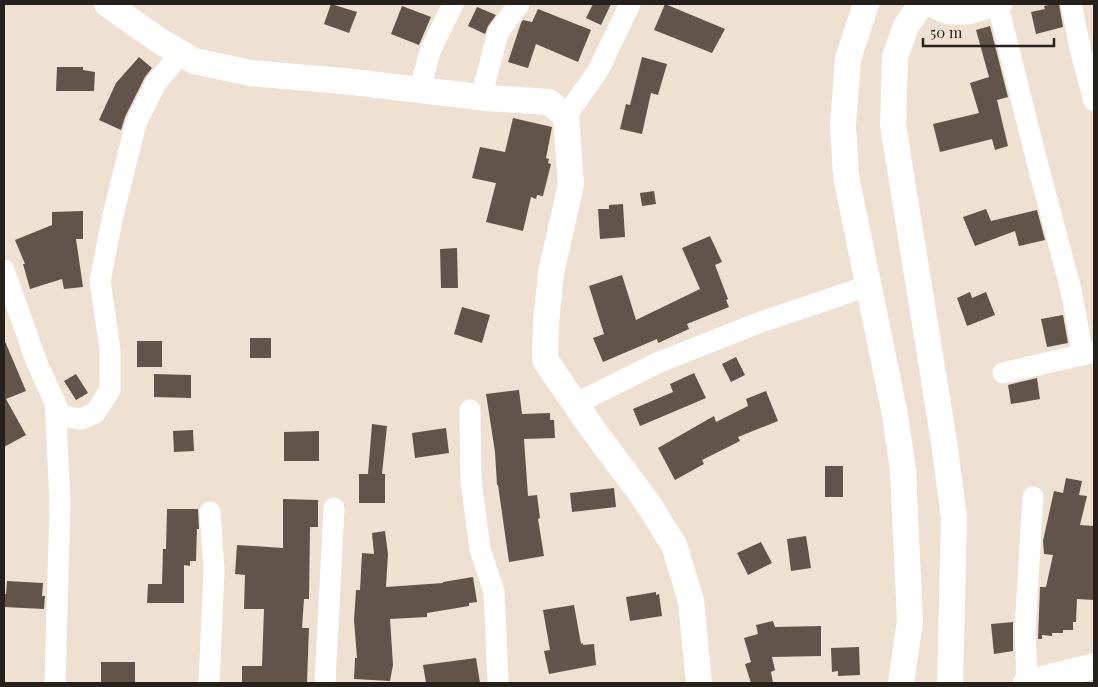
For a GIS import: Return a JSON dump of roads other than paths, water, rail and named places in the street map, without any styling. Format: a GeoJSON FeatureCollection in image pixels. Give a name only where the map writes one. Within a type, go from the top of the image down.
{"type":"FeatureCollection","features":[{"type":"Feature","properties":{"kind":"street"},"geometry":{"type":"LineString","coordinates":[[107,4],[160,41],[194,61],[251,73],[481,97],[549,102],[566,116]]}},
{"type":"Feature","properties":{"kind":"street"},"geometry":{"type":"LineString","coordinates":[[420,90],[430,51],[453,4]]}},
{"type":"Feature","properties":{"kind":"street"},"geometry":{"type":"LineString","coordinates":[[481,97],[498,33],[519,4]]}},
{"type":"Feature","properties":{"kind":"street"},"geometry":{"type":"LineString","coordinates":[[630,4],[598,69],[566,116],[571,184],[552,273],[546,323],[545,360],[647,502],[674,546],[691,601],[699,683]]}},
{"type":"Feature","properties":{"kind":"street"},"geometry":{"type":"LineString","coordinates":[[866,4],[848,59],[843,125],[846,176],[894,415],[903,470],[910,621],[901,683]]}},
{"type":"Feature","properties":{"kind":"street"},"geometry":{"type":"LineString","coordinates":[[950,683],[954,518],[944,442],[892,125],[895,57],[906,26],[922,4],[949,14],[968,14],[1000,5],[1036,158],[1089,354],[1003,373]]}},
{"type":"Feature","properties":{"kind":"street"},"geometry":{"type":"LineString","coordinates":[[1071,4],[1094,101]]}},
{"type":"Feature","properties":{"kind":"street"},"geometry":{"type":"LineString","coordinates":[[4,270],[37,363],[61,416],[81,420],[95,412],[110,390],[110,349],[100,281],[113,215],[136,123],[156,83],[181,53]]}},
{"type":"Feature","properties":{"kind":"street"},"geometry":{"type":"LineString","coordinates":[[575,404],[657,364],[758,322],[868,286]]}},
{"type":"Feature","properties":{"kind":"street"},"geometry":{"type":"LineString","coordinates":[[54,401],[60,502],[55,683]]}},
{"type":"Feature","properties":{"kind":"street"},"geometry":{"type":"LineString","coordinates":[[470,410],[471,481],[480,549],[494,592],[498,683]]}},
{"type":"Feature","properties":{"kind":"street"},"geometry":{"type":"LineString","coordinates":[[1033,497],[1024,628],[1041,682],[1094,666]]}},
{"type":"Feature","properties":{"kind":"street"},"geometry":{"type":"LineString","coordinates":[[325,683],[334,508]]}},
{"type":"Feature","properties":{"kind":"street"},"geometry":{"type":"LineString","coordinates":[[209,683],[214,570],[210,512]]}}]}
